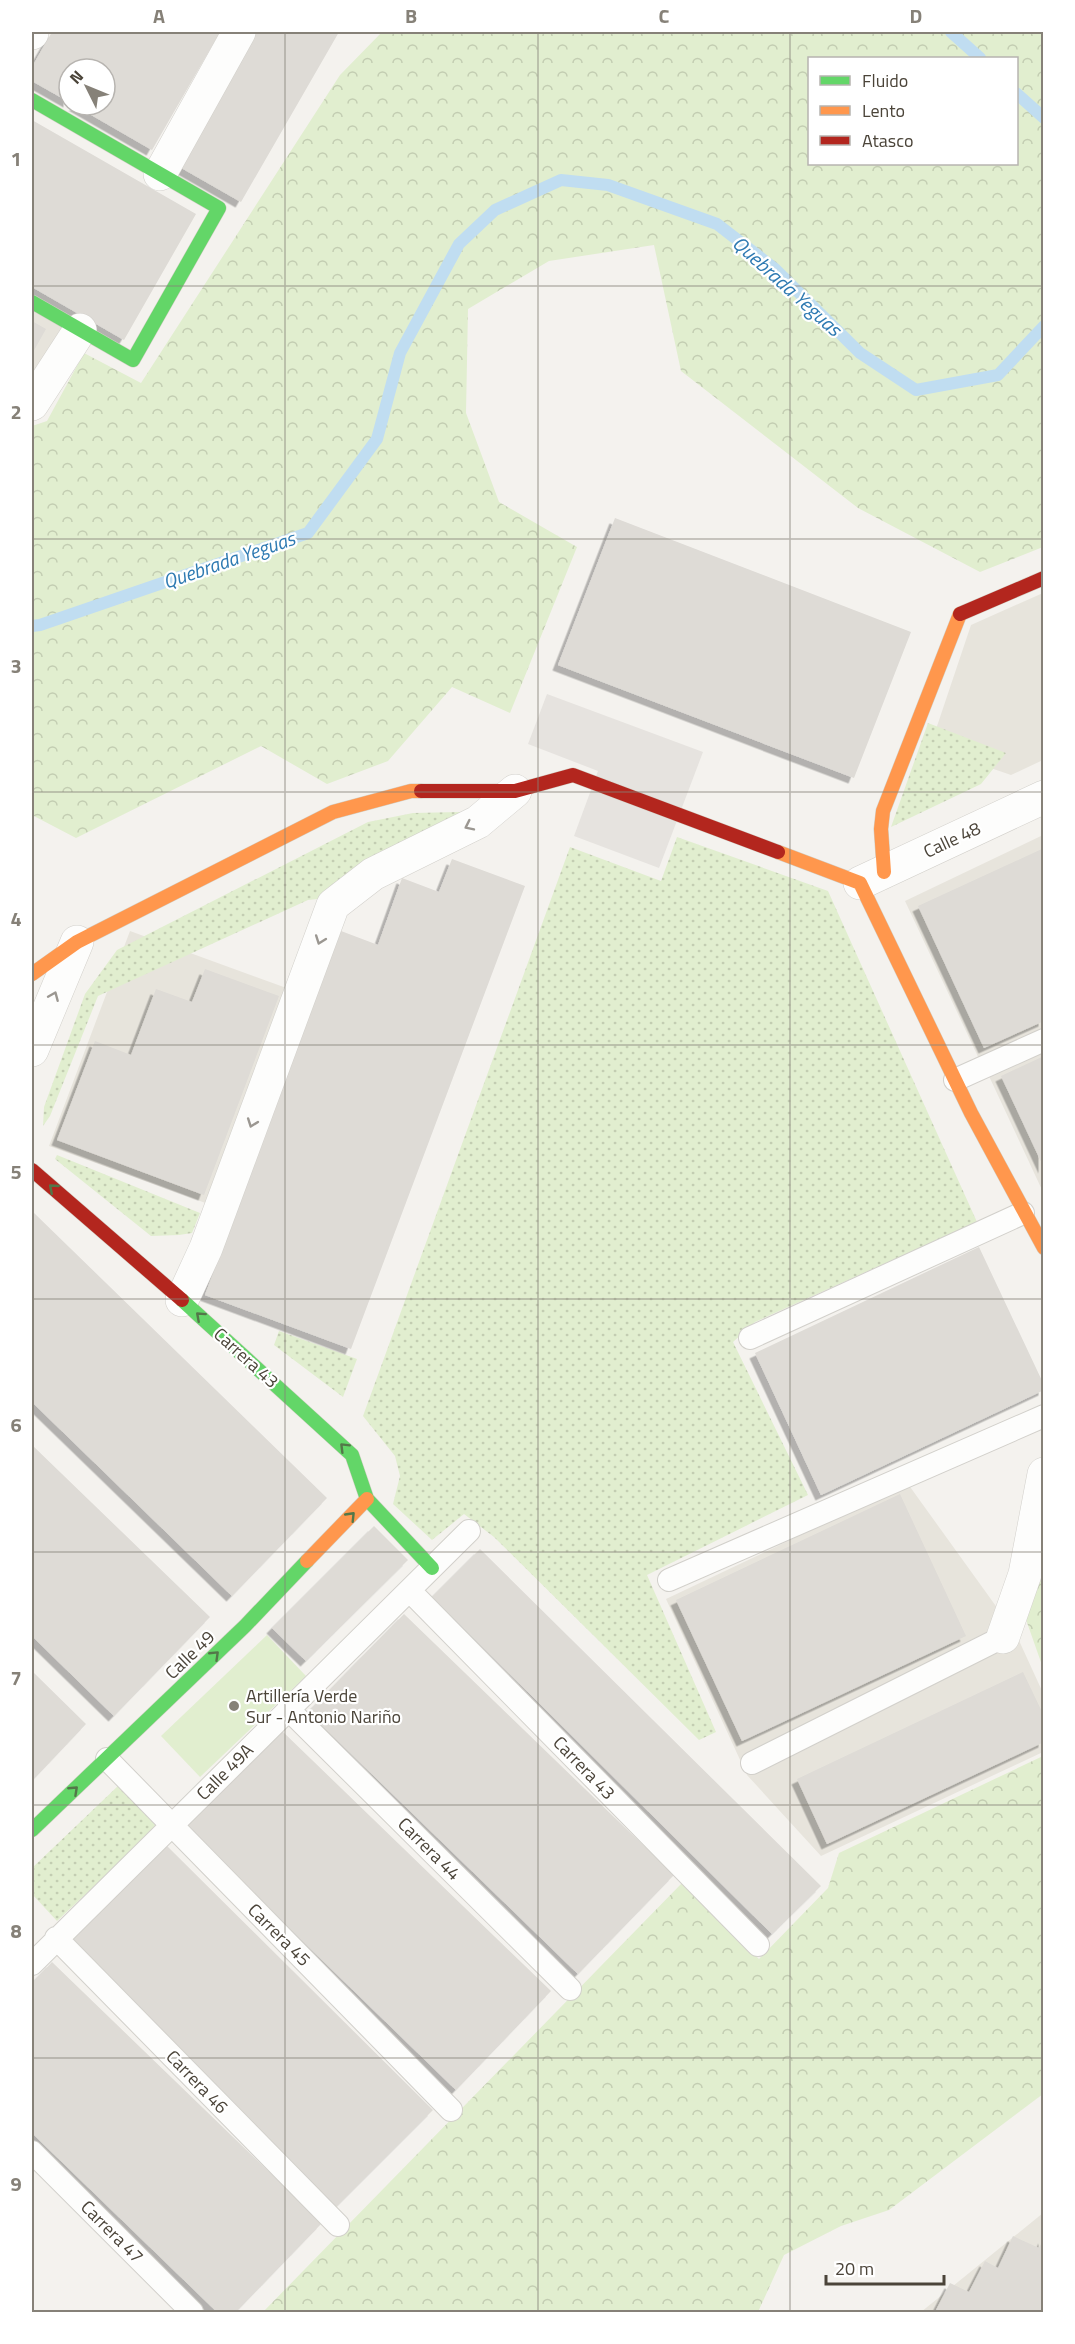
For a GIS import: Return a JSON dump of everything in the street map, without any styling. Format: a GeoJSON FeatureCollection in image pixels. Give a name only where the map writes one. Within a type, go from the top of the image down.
{"type":"FeatureCollection","features":[{"type":"Feature","properties":{"kind":"street"},"geometry":{"type":"LineString","coordinates":[[160,174],[239,32]]}},
{"type":"Feature","properties":{"kind":"street"},"geometry":{"type":"LineString","coordinates":[[32,100],[219,208],[133,360],[32,302]]}},
{"type":"Feature","properties":{"kind":"street"},"geometry":{"type":"LineString","coordinates":[[32,404],[80,330]]}},
{"type":"Feature","properties":{"kind":"street"},"geometry":{"type":"LineString","coordinates":[[1044,578],[959,614],[883,811],[872,878],[955,1080],[1023,1213],[1044,1248]]}},
{"type":"Feature","properties":{"kind":"street"},"geometry":{"type":"LineString","coordinates":[[32,974],[77,942],[333,812],[411,790],[515,791],[573,775],[872,878]]}},
{"type":"Feature","properties":{"kind":"street"},"geometry":{"type":"LineString","coordinates":[[182,1300],[206,1248],[333,905],[373,874],[478,822],[515,791]]}},
{"type":"Feature","properties":{"kind":"street","name":"Calle 48"},"geometry":{"type":"LineString","coordinates":[[872,878],[1044,797]]}},
{"type":"Feature","properties":{"kind":"street"},"geometry":{"type":"LineString","coordinates":[[32,1050],[77,942]]}},
{"type":"Feature","properties":{"kind":"street","name":"Carrera 43"},"geometry":{"type":"LineString","coordinates":[[32,1170],[182,1300],[352,1455],[367,1499],[432,1568]]}},
{"type":"Feature","properties":{"kind":"street"},"geometry":{"type":"LineString","coordinates":[[1003,1637],[1025,1574],[1044,1474]]}},
{"type":"Feature","properties":{"kind":"street","name":"Calle 49"},"geometry":{"type":"LineString","coordinates":[[32,1830],[245,1626],[367,1499]]}},
{"type":"Feature","properties":{"kind":"lane"},"geometry":{"type":"LineString","coordinates":[[955,1080],[1044,1040]]}},
{"type":"Feature","properties":{"kind":"lane"},"geometry":{"type":"LineString","coordinates":[[750,1338],[1023,1213]]}},
{"type":"Feature","properties":{"kind":"lane"},"geometry":{"type":"LineString","coordinates":[[669,1580],[1044,1416]]}},
{"type":"Feature","properties":{"kind":"lane","name":"Calle 49A"},"geometry":{"type":"LineString","coordinates":[[32,1964],[469,1531]]}},
{"type":"Feature","properties":{"kind":"lane","name":"Carrera 43"},"geometry":{"type":"LineString","coordinates":[[410,1591],[758,1945]]}},
{"type":"Feature","properties":{"kind":"lane"},"geometry":{"type":"LineString","coordinates":[[752,1763],[1003,1637]]}},
{"type":"Feature","properties":{"kind":"lane","name":"Carrera 44"},"geometry":{"type":"LineString","coordinates":[[288,1709],[570,1989]]}},
{"type":"Feature","properties":{"kind":"lane","name":"Carrera 45"},"geometry":{"type":"LineString","coordinates":[[107,1759],[451,2110]]}},
{"type":"Feature","properties":{"kind":"lane","name":"Carrera 46"},"geometry":{"type":"LineString","coordinates":[[56,1938],[338,2225]]}},
{"type":"Feature","properties":{"kind":"lane","name":"Carrera 47"},"geometry":{"type":"LineString","coordinates":[[32,2152],[192,2313]]}},
{"type":"Feature","properties":{"kind":"shaded area"},"geometry":{"type":"Polygon","coordinates":[[[32,309],[70,331],[32,389],[32,309]]]}},
{"type":"Feature","properties":{"kind":"shaded area"},"geometry":{"type":"Polygon","coordinates":[[[1043,593],[1043,760],[1011,775],[930,747],[971,625],[1043,593]]]}},
{"type":"Feature","properties":{"kind":"shaded area"},"geometry":{"type":"Polygon","coordinates":[[[547,694],[703,752],[659,868],[574,836],[598,771],[528,744],[547,694]]]}},
{"type":"Feature","properties":{"kind":"shaded area"},"geometry":{"type":"Polygon","coordinates":[[[1043,835],[1043,1030],[980,1061],[905,901],[1043,835]]]}},
{"type":"Feature","properties":{"kind":"shaded area"},"geometry":{"type":"Polygon","coordinates":[[[130,931],[292,990],[211,1205],[49,1146],[130,931]]]}},
{"type":"Feature","properties":{"kind":"shaded area"},"geometry":{"type":"Polygon","coordinates":[[[1043,1047],[1043,1192],[988,1074],[1043,1047]]]}},
{"type":"Feature","properties":{"kind":"shaded area"},"geometry":{"type":"Polygon","coordinates":[[[908,1484],[1016,1634],[1043,1693],[1043,1752],[821,1856],[747,1775],[666,1599],[908,1484]]]}},
{"type":"Feature","properties":{"kind":"shaded area"},"geometry":{"type":"Polygon","coordinates":[[[1043,2213],[1043,2312],[921,2312],[1043,2213]]]}},
{"type":"Feature","properties":{"kind":"green space"},"geometry":{"type":"Polygon","coordinates":[[[382,32],[1043,32],[1043,547],[980,572],[858,508],[681,371],[654,245],[549,261],[468,309],[466,413],[499,502],[577,547],[510,713],[452,687],[388,761],[327,784],[261,746],[76,838],[32,815],[32,426],[47,421],[84,353],[141,383],[340,75],[382,32]]]}},
{"type":"Feature","properties":{"kind":"green space"},"geometry":{"type":"Polygon","coordinates":[[[928,723],[1006,753],[981,784],[891,827],[928,723]]]}},
{"type":"Feature","properties":{"kind":"green space"},"geometry":{"type":"Polygon","coordinates":[[[460,812],[464,815],[327,898],[308,900],[98,996],[50,1116],[43,1126],[44,1107],[85,994],[117,950],[368,822],[413,813],[460,812]]]}},
{"type":"Feature","properties":{"kind":"green space"},"geometry":{"type":"Polygon","coordinates":[[[677,837],[828,891],[977,1222],[755,1322],[733,1342],[808,1495],[647,1575],[716,1732],[699,1740],[494,1537],[464,1514],[432,1540],[393,1504],[400,1476],[395,1456],[363,1416],[570,847],[661,881],[677,837]]]}},
{"type":"Feature","properties":{"kind":"green space"},"geometry":{"type":"Polygon","coordinates":[[[57,1155],[200,1213],[192,1233],[151,1236],[55,1159],[57,1155]]]}},
{"type":"Feature","properties":{"kind":"green space"},"geometry":{"type":"Polygon","coordinates":[[[279,1331],[357,1359],[343,1397],[274,1345],[279,1331]]]}},
{"type":"Feature","properties":{"kind":"green space"},"geometry":{"type":"Polygon","coordinates":[[[1043,1480],[1043,1668],[1017,1594],[1043,1480]]]}},
{"type":"Feature","properties":{"kind":"green space","name":"Artillería Verde Sur - Antonio Nariño"},"geometry":{"type":"Polygon","coordinates":[[[267,1635],[306,1676],[200,1777],[161,1736],[267,1635]]]}},
{"type":"Feature","properties":{"kind":"green space"},"geometry":{"type":"Polygon","coordinates":[[[1043,1756],[1043,2094],[889,2210],[841,2226],[784,2255],[758,2312],[263,2312],[682,1883],[759,1959],[828,1888],[839,1853],[1043,1756]]]}},
{"type":"Feature","properties":{"kind":"green space"},"geometry":{"type":"Polygon","coordinates":[[[119,1785],[158,1826],[57,1921],[32,1894],[32,1868],[119,1785]]]}},
{"type":"Feature","properties":{"kind":"building"},"geometry":{"type":"Polygon","coordinates":[[[52,32],[220,32],[152,150],[95,117],[117,117],[117,57],[57,57],[57,95],[32,81],[32,67],[52,32]]]}},
{"type":"Feature","properties":{"kind":"building"},"geometry":{"type":"Polygon","coordinates":[[[256,32],[339,32],[241,202],[178,166],[256,32]]]}},
{"type":"Feature","properties":{"kind":"building"},"geometry":{"type":"Polygon","coordinates":[[[32,120],[196,214],[124,340],[32,287],[32,120]]]}},
{"type":"Feature","properties":{"kind":"building"},"geometry":{"type":"Polygon","coordinates":[[[32,321],[46,329],[32,354],[32,321]]]}},
{"type":"Feature","properties":{"kind":"building"},"geometry":{"type":"Polygon","coordinates":[[[615,518],[911,632],[854,778],[558,665],[615,518]]]}},
{"type":"Feature","properties":{"kind":"building"},"geometry":{"type":"Polygon","coordinates":[[[1044,848],[1044,1021],[984,1048],[918,906],[1044,848]]]}},
{"type":"Feature","properties":{"kind":"building"},"geometry":{"type":"Polygon","coordinates":[[[452,859],[525,886],[351,1349],[205,1295],[341,931],[378,945],[402,878],[439,892],[452,859]]]}},
{"type":"Feature","properties":{"kind":"building"},"geometry":{"type":"Polygon","coordinates":[[[205,969],[279,996],[204,1195],[57,1140],[95,1041],[131,1055],[156,989],[192,1002],[205,969]]]}},
{"type":"Feature","properties":{"kind":"building"},"geometry":{"type":"Polygon","coordinates":[[[1044,1056],[1044,1168],[1001,1076],[1044,1056]]]}},
{"type":"Feature","properties":{"kind":"building"},"geometry":{"type":"Polygon","coordinates":[[[32,1211],[327,1498],[232,1596],[32,1402],[32,1211]]]}},
{"type":"Feature","properties":{"kind":"building"},"geometry":{"type":"Polygon","coordinates":[[[979,1247],[1044,1385],[1044,1390],[821,1495],[755,1353],[979,1247]]]}},
{"type":"Feature","properties":{"kind":"building"},"geometry":{"type":"Polygon","coordinates":[[[32,1445],[210,1617],[114,1716],[32,1636],[32,1445]]]}},
{"type":"Feature","properties":{"kind":"building"},"geometry":{"type":"Polygon","coordinates":[[[900,1494],[966,1636],[742,1741],[676,1600],[900,1494]]]}},
{"type":"Feature","properties":{"kind":"building"},"geometry":{"type":"Polygon","coordinates":[[[374,1526],[408,1560],[306,1661],[272,1628],[374,1526]]]}},
{"type":"Feature","properties":{"kind":"building"},"geometry":{"type":"Polygon","coordinates":[[[480,1549],[821,1886],[772,1934],[432,1597],[480,1549]]]}},
{"type":"Feature","properties":{"kind":"building"},"geometry":{"type":"Polygon","coordinates":[[[404,1614],[674,1875],[578,1974],[308,1712],[404,1614]]]}},
{"type":"Feature","properties":{"kind":"building"},"geometry":{"type":"Polygon","coordinates":[[[32,1671],[86,1724],[32,1781],[32,1671]]]}},
{"type":"Feature","properties":{"kind":"building"},"geometry":{"type":"Polygon","coordinates":[[[1023,1672],[1044,1716],[1044,1742],[827,1844],[797,1779],[1023,1672]]]}},
{"type":"Feature","properties":{"kind":"building"},"geometry":{"type":"Polygon","coordinates":[[[281,1730],[551,1991],[456,2090],[186,1828],[281,1730]]]}},
{"type":"Feature","properties":{"kind":"building"},"geometry":{"type":"Polygon","coordinates":[[[166,1845],[433,2110],[336,2207],[69,1942],[166,1845]]]}},
{"type":"Feature","properties":{"kind":"building"},"geometry":{"type":"Polygon","coordinates":[[[52,1962],[322,2223],[236,2312],[217,2312],[32,2133],[32,1983],[52,1962]]]}},
{"type":"Feature","properties":{"kind":"building"},"geometry":{"type":"Polygon","coordinates":[[[1013,2236],[1039,2248],[1044,2238],[1044,2312],[935,2312],[950,2283],[969,2292],[985,2261],[998,2268],[1013,2236]]]}},
{"type":"Feature","properties":{"kind":"waterway","name":"Quebrada Yeguas"},"geometry":{"type":"LineString","coordinates":[[951,32],[979,57]]}},
{"type":"Feature","properties":{"kind":"waterway","name":"Quebrada Yeguas"},"geometry":{"type":"LineString","coordinates":[[1018,95],[1044,118]]}},
{"type":"Feature","properties":{"kind":"waterway","name":"Quebrada Yeguas"},"geometry":{"type":"LineString","coordinates":[[32,626],[308,533],[377,439],[400,353],[459,244],[495,210],[561,180],[608,185],[717,224],[775,269],[860,353],[916,390],[998,375],[1044,326]]}},
{"type":"Feature","properties":{"kind":"traffic: fast"},"geometry":{"type":"LineString","coordinates":[[32,100],[219,208],[133,360],[32,302]]}},
{"type":"Feature","properties":{"kind":"traffic: fast"},"geometry":{"type":"LineString","coordinates":[[182,1300],[352,1455],[367,1499],[432,1568]]}},
{"type":"Feature","properties":{"kind":"traffic: fast"},"geometry":{"type":"LineString","coordinates":[[32,1830],[245,1626],[307,1561]]}},
{"type":"Feature","properties":{"kind":"traffic: slow"},"geometry":{"type":"LineString","coordinates":[[884,872],[881,829],[883,811],[960,614]]}},
{"type":"Feature","properties":{"kind":"traffic: slow"},"geometry":{"type":"LineString","coordinates":[[32,974],[77,942],[333,812],[411,791],[421,791]]}},
{"type":"Feature","properties":{"kind":"traffic: slow"},"geometry":{"type":"LineString","coordinates":[[778,852],[860,883],[971,1113],[1044,1248]]}},
{"type":"Feature","properties":{"kind":"traffic: slow"},"geometry":{"type":"LineString","coordinates":[[307,1561],[367,1499]]}},
{"type":"Feature","properties":{"kind":"traffic: jam"},"geometry":{"type":"LineString","coordinates":[[960,614],[1044,578]]}},
{"type":"Feature","properties":{"kind":"traffic: jam"},"geometry":{"type":"LineString","coordinates":[[421,791],[515,791],[573,775],[778,852]]}},
{"type":"Feature","properties":{"kind":"traffic: jam"},"geometry":{"type":"LineString","coordinates":[[32,1170],[182,1300]]}},
{"type":"Feature","properties":{"kind":"place","name":"Artillería Verde Sur - Antonio Nariño"},"geometry":{"type":"Point","coordinates":[234,1706]}}]}
